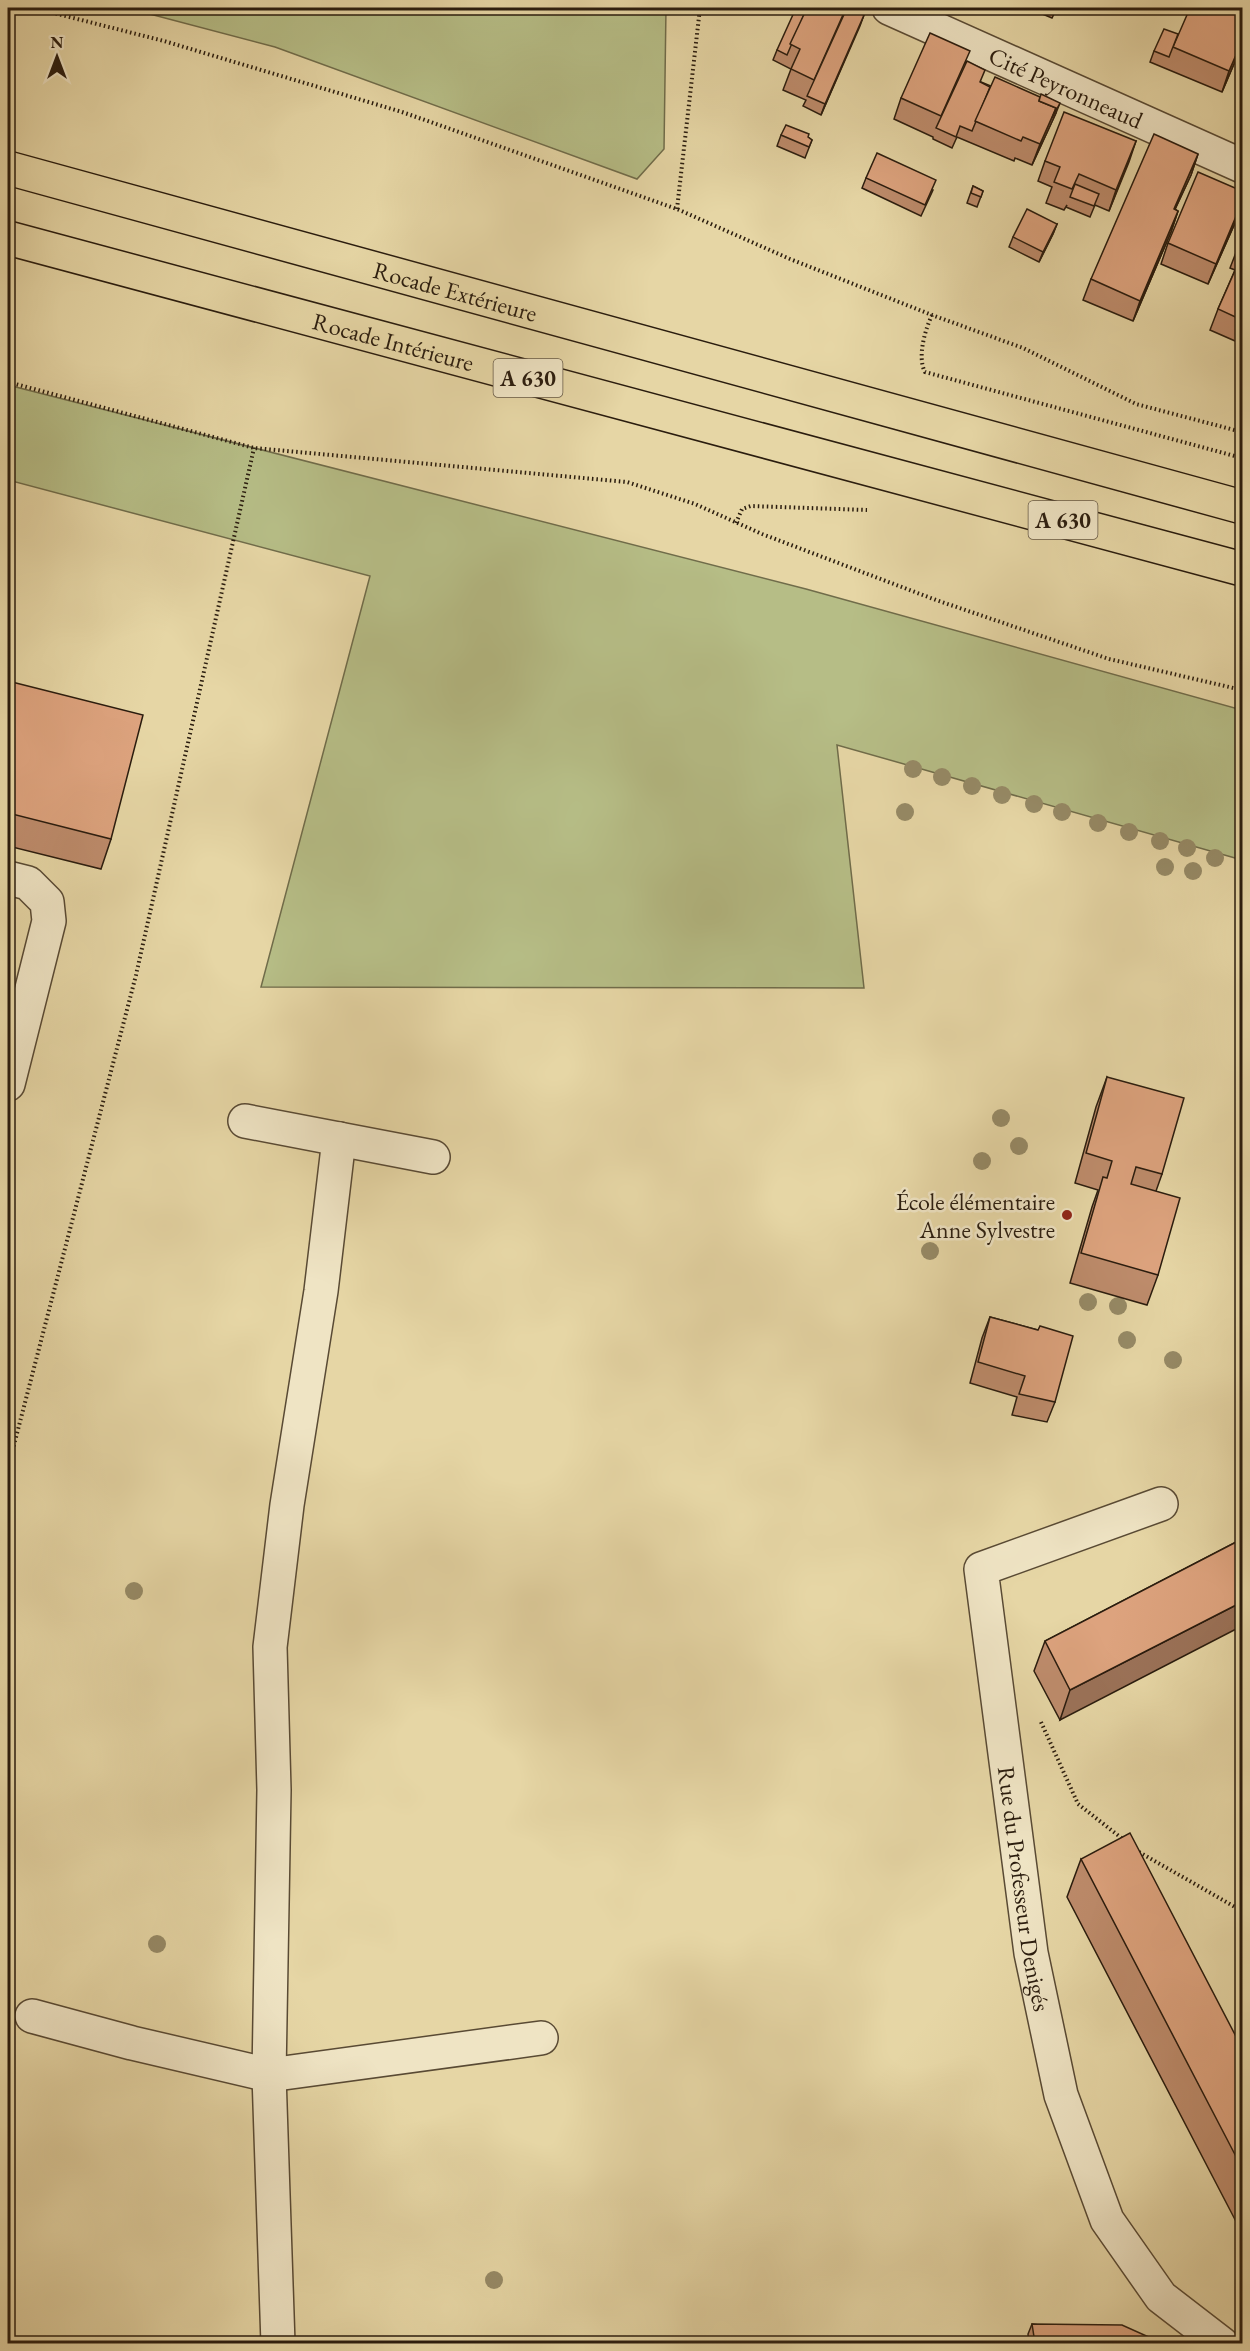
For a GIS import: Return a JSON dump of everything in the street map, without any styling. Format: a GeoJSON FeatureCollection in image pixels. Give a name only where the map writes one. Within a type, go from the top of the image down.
{"type":"FeatureCollection","features":[{"type":"Feature","properties":{"kind":"highway"},"geometry":{"type":"LineString","coordinates":[[8,156],[173,214]]}},
{"type":"Feature","properties":{"kind":"highway","name":"Rocade Extérieure"},"geometry":{"type":"LineString","coordinates":[[8,168],[1242,507]]}},
{"type":"Feature","properties":{"kind":"highway","name":"Rocade Intérieure"},"geometry":{"type":"LineString","coordinates":[[8,238],[1242,569]]}},
{"type":"Feature","properties":{"kind":"highway"},"geometry":{"type":"LineString","coordinates":[[8,260],[173,284]]}},
{"type":"Feature","properties":{"kind":"street","name":"Cité Peyronneaud"},"geometry":{"type":"LineString","coordinates":[[889,8],[1242,166]]}},
{"type":"Feature","properties":{"kind":"street"},"geometry":{"type":"LineString","coordinates":[[8,878],[28,883],[47,902],[49,921],[8,1084]]}},
{"type":"Feature","properties":{"kind":"street"},"geometry":{"type":"LineString","coordinates":[[245,1121],[433,1157]]}},
{"type":"Feature","properties":{"kind":"street"},"geometry":{"type":"LineString","coordinates":[[278,2343],[269,2075],[274,1791],[270,1647],[287,1505],[321,1291],[339,1139]]}},
{"type":"Feature","properties":{"kind":"street","name":"Rue du Professeur Denigés"},"geometry":{"type":"LineString","coordinates":[[1161,1504],[981,1569],[1031,1953],[1061,2095],[1107,2220],[1161,2297],[1222,2343]]}},
{"type":"Feature","properties":{"kind":"street"},"geometry":{"type":"LineString","coordinates":[[32,2016],[132,2043],[269,2075],[541,2038]]}},
{"type":"Feature","properties":{"kind":"path"},"geometry":{"type":"LineString","coordinates":[[33,8],[164,40],[402,112],[677,210],[790,259],[1023,348],[1136,404],[1242,432]]}},
{"type":"Feature","properties":{"kind":"path"},"geometry":{"type":"LineString","coordinates":[[677,210],[700,8]]}},
{"type":"Feature","properties":{"kind":"path"},"geometry":{"type":"LineString","coordinates":[[932,315],[923,345],[922,368],[930,374],[1242,458]]}},
{"type":"Feature","properties":{"kind":"path"},"geometry":{"type":"LineString","coordinates":[[8,382],[254,448],[627,482],[695,504],[736,523],[936,600],[1098,655],[1242,690]]}},
{"type":"Feature","properties":{"kind":"path"},"geometry":{"type":"LineString","coordinates":[[8,1468],[136,975],[254,448]]}},
{"type":"Feature","properties":{"kind":"path"},"geometry":{"type":"LineString","coordinates":[[736,523],[742,509],[751,506],[871,510]]}},
{"type":"Feature","properties":{"kind":"path"},"geometry":{"type":"LineString","coordinates":[[1037,1713],[1078,1804],[1128,1843]]}},
{"type":"Feature","properties":{"kind":"path"},"geometry":{"type":"LineString","coordinates":[[1136,1850],[1242,1911]]}},
{"type":"Feature","properties":{"kind":"green space"},"geometry":{"type":"Polygon","coordinates":[[[127,8],[666,8],[664,149],[637,179],[275,47],[127,8]]]}},
{"type":"Feature","properties":{"kind":"green space"},"geometry":{"type":"Polygon","coordinates":[[[8,385],[806,589],[1242,710],[1242,860],[837,745],[864,988],[261,987],[370,576],[8,480],[8,385]]]}},
{"type":"Feature","properties":{"kind":"building"},"geometry":{"type":"Polygon","coordinates":[[[796,8],[807,8],[787,55],[777,50],[796,8]]]}},
{"type":"Feature","properties":{"kind":"building"},"geometry":{"type":"Polygon","coordinates":[[[807,8],[846,8],[814,80],[791,69],[800,49],[790,44],[807,8]]]}},
{"type":"Feature","properties":{"kind":"building"},"geometry":{"type":"Polygon","coordinates":[[[847,8],[864,15],[825,104],[807,96],[847,8]]]}},
{"type":"Feature","properties":{"kind":"building"},"geometry":{"type":"Polygon","coordinates":[[[1190,8],[1223,8],[1242,16],[1242,41],[1229,71],[1173,47],[1190,8]]]}},
{"type":"Feature","properties":{"kind":"building"},"geometry":{"type":"Polygon","coordinates":[[[1164,29],[1178,34],[1169,57],[1154,51],[1164,29]]]}},
{"type":"Feature","properties":{"kind":"building"},"geometry":{"type":"Polygon","coordinates":[[[930,33],[970,51],[941,116],[901,98],[930,33]]]}},
{"type":"Feature","properties":{"kind":"building"},"geometry":{"type":"Polygon","coordinates":[[[967,61],[985,70],[980,82],[990,87],[972,131],[960,126],[956,137],[936,128],[967,61]]]}},
{"type":"Feature","properties":{"kind":"building"},"geometry":{"type":"Polygon","coordinates":[[[995,77],[1040,97],[1039,101],[1056,108],[1040,144],[1023,137],[1021,141],[975,121],[995,77]]]}},
{"type":"Feature","properties":{"kind":"building"},"geometry":{"type":"Polygon","coordinates":[[[1041,94],[1060,103],[1052,118],[1056,108],[1039,101],[1041,94]]]}},
{"type":"Feature","properties":{"kind":"building"},"geometry":{"type":"Polygon","coordinates":[[[1064,112],[1136,141],[1116,190],[1079,174],[1072,189],[1054,182],[1060,167],[1045,161],[1064,112]]]}},
{"type":"Feature","properties":{"kind":"building"},"geometry":{"type":"Polygon","coordinates":[[[786,125],[809,134],[808,137],[812,140],[809,147],[781,135],[786,125]]]}},
{"type":"Feature","properties":{"kind":"building"},"geometry":{"type":"Polygon","coordinates":[[[1154,134],[1198,154],[1174,209],[1178,211],[1140,301],[1091,279],[1154,134]]]}},
{"type":"Feature","properties":{"kind":"building"},"geometry":{"type":"Polygon","coordinates":[[[877,153],[936,180],[925,205],[866,178],[877,153]]]}},
{"type":"Feature","properties":{"kind":"building"},"geometry":{"type":"Polygon","coordinates":[[[1198,172],[1242,191],[1242,202],[1216,264],[1168,243],[1198,172]]]}},
{"type":"Feature","properties":{"kind":"building"},"geometry":{"type":"Polygon","coordinates":[[[1075,184],[1099,194],[1094,206],[1070,197],[1075,184]]]}},
{"type":"Feature","properties":{"kind":"building"},"geometry":{"type":"Polygon","coordinates":[[[973,186],[983,191],[981,197],[971,193],[973,186]]]}},
{"type":"Feature","properties":{"kind":"building"},"geometry":{"type":"Polygon","coordinates":[[[1027,209],[1057,224],[1043,252],[1013,237],[1027,209]]]}},
{"type":"Feature","properties":{"kind":"building"},"geometry":{"type":"Polygon","coordinates":[[[1242,237],[1242,249],[1238,247],[1242,237]]]}},
{"type":"Feature","properties":{"kind":"building"},"geometry":{"type":"Polygon","coordinates":[[[1242,258],[1242,320],[1218,309],[1242,258]]]}},
{"type":"Feature","properties":{"kind":"building"},"geometry":{"type":"Polygon","coordinates":[[[8,681],[143,715],[111,839],[8,813],[8,681]]]}},
{"type":"Feature","properties":{"kind":"building"},"geometry":{"type":"Polygon","coordinates":[[[1107,1077],[1184,1098],[1162,1174],[1136,1167],[1131,1184],[1180,1198],[1158,1275],[1081,1253],[1103,1177],[1107,1178],[1112,1161],[1086,1153],[1107,1077]]]}},
{"type":"Feature","properties":{"kind":"building"},"geometry":{"type":"Polygon","coordinates":[[[990,1317],[1038,1330],[1040,1326],[1073,1336],[1055,1402],[1019,1394],[1025,1376],[978,1362],[990,1317]]]}},
{"type":"Feature","properties":{"kind":"building"},"geometry":{"type":"Polygon","coordinates":[[[1242,1539],[1242,1602],[1070,1690],[1045,1641],[1242,1539]]]}},
{"type":"Feature","properties":{"kind":"building"},"geometry":{"type":"Polygon","coordinates":[[[1130,1833],[1242,2048],[1242,2168],[1081,1859],[1130,1833]]]}},
{"type":"Feature","properties":{"kind":"building"},"geometry":{"type":"Polygon","coordinates":[[[1032,2324],[1122,2325],[1162,2343],[1035,2343],[1032,2324]]]}},
{"type":"Feature","properties":{"kind":"place","name":"École élémentaire Anne Sylvestre"},"geometry":{"type":"Point","coordinates":[1067,1215]}}]}
